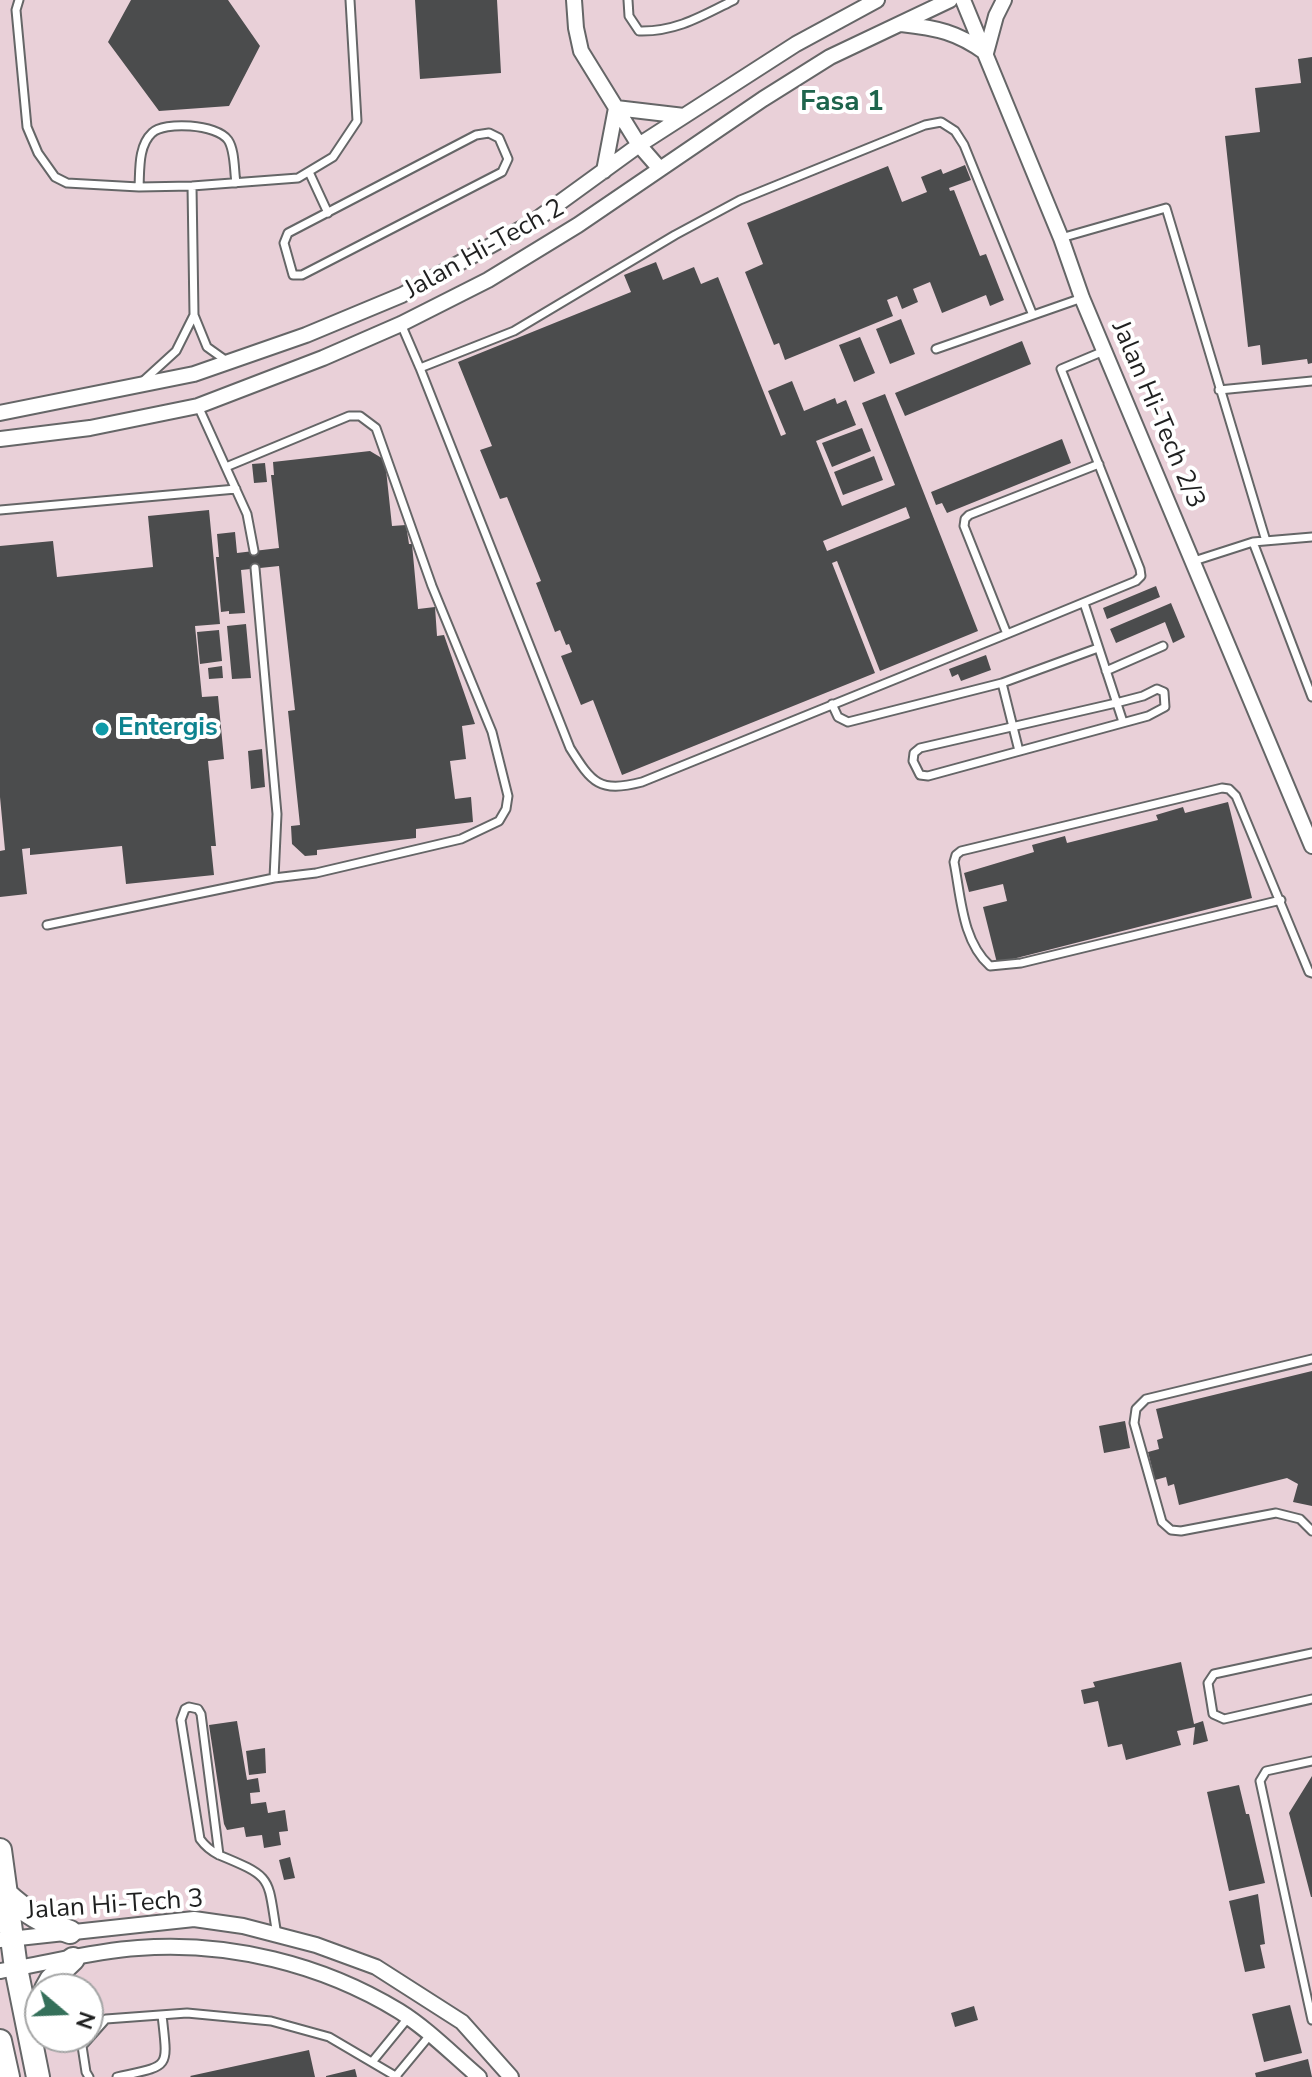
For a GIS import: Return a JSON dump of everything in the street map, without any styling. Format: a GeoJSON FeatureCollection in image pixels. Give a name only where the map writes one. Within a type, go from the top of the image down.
{"type":"FeatureCollection","features":[{"type":"Feature","properties":{"kind":"main road"},"geometry":{"type":"LineString","coordinates":[[0,1850],[8,1970],[24,2015]]}},
{"type":"Feature","properties":{"kind":"main road"},"geometry":{"type":"LineString","coordinates":[[5,1893],[45,1923],[70,1932]]}},
{"type":"Feature","properties":{"kind":"main road"},"geometry":{"type":"LineString","coordinates":[[58,1973],[73,1959]]}},
{"type":"Feature","properties":{"kind":"main road"},"geometry":{"type":"LineString","coordinates":[[0,2041],[8,2077]]}},
{"type":"Feature","properties":{"kind":"main road"},"geometry":{"type":"LineString","coordinates":[[33,2053],[38,2077]]}},
{"type":"Feature","properties":{"kind":"street"},"geometry":{"type":"LineString","coordinates":[[574,0],[581,51],[639,145],[660,169]]}},
{"type":"Feature","properties":{"kind":"street","name":"Jalan Hi-Tech 2"},"geometry":{"type":"LineString","coordinates":[[0,413],[194,374],[306,335],[402,295],[533,222],[639,145],[796,44],[877,0]]}},
{"type":"Feature","properties":{"kind":"street","name":"Jalan Hi-Tech 2"},"geometry":{"type":"LineString","coordinates":[[0,439],[90,428],[198,406],[401,324],[488,280],[578,225],[830,57],[950,0]]}},
{"type":"Feature","properties":{"kind":"street","name":"Jalan Hi-Tech 2/3"},"geometry":{"type":"LineString","coordinates":[[963,0],[1061,238],[1082,298],[1312,846]]}},
{"type":"Feature","properties":{"kind":"street"},"geometry":{"type":"LineString","coordinates":[[901,24],[950,32],[966,38],[986,53],[996,16],[1004,0]]}},
{"type":"Feature","properties":{"kind":"street"},"geometry":{"type":"LineString","coordinates":[[616,108],[684,116]]}},
{"type":"Feature","properties":{"kind":"street"},"geometry":{"type":"LineString","coordinates":[[604,171],[616,108]]}},
{"type":"Feature","properties":{"kind":"street","name":"Jalan Hi-Tech 3"},"geometry":{"type":"LineString","coordinates":[[5,1939],[194,1919],[316,1945],[376,1967],[462,2022],[511,2077]]}},
{"type":"Feature","properties":{"kind":"street","name":"Jalan Hi-Tech 3"},"geometry":{"type":"LineString","coordinates":[[8,1970],[138,1948],[222,1948],[275,1959],[351,1985],[408,2018],[479,2077]]}},
{"type":"Feature","properties":{"kind":"lane"},"geometry":{"type":"LineString","coordinates":[[19,0],[16,10],[27,127],[38,153],[55,177],[67,183],[139,187],[298,178],[333,157],[357,121],[350,0]]}},
{"type":"Feature","properties":{"kind":"lane"},"geometry":{"type":"LineString","coordinates":[[628,0],[629,16],[639,31],[662,32],[685,25],[734,0]]}},
{"type":"Feature","properties":{"kind":"lane"},"geometry":{"type":"LineString","coordinates":[[420,368],[514,331],[740,200],[925,125],[941,122],[955,131],[964,145],[1032,313]]}},
{"type":"Feature","properties":{"kind":"lane"},"geometry":{"type":"LineString","coordinates":[[139,187],[141,156],[151,134],[158,130],[200,126],[212,127],[223,133],[231,143],[236,183]]}},
{"type":"Feature","properties":{"kind":"lane"},"geometry":{"type":"LineString","coordinates":[[489,133],[499,138],[508,159],[502,172],[302,275],[293,275],[285,238],[288,233],[328,213],[476,135],[489,133]]}},
{"type":"Feature","properties":{"kind":"lane"},"geometry":{"type":"LineString","coordinates":[[309,172],[328,213]]}},
{"type":"Feature","properties":{"kind":"lane"},"geometry":{"type":"LineString","coordinates":[[192,186],[194,315],[207,347],[228,362]]}},
{"type":"Feature","properties":{"kind":"lane"},"geometry":{"type":"LineString","coordinates":[[1061,238],[1166,208],[1266,541]]}},
{"type":"Feature","properties":{"kind":"lane"},"geometry":{"type":"LineString","coordinates":[[936,349],[1082,298]]}},
{"type":"Feature","properties":{"kind":"lane"},"geometry":{"type":"LineString","coordinates":[[136,388],[176,351],[194,315]]}},
{"type":"Feature","properties":{"kind":"lane"},"geometry":{"type":"LineString","coordinates":[[401,324],[570,748],[588,777],[604,785],[622,787],[642,782],[1136,581],[1141,576],[1061,369],[1104,351]]}},
{"type":"Feature","properties":{"kind":"lane"},"geometry":{"type":"LineString","coordinates":[[1219,390],[1312,381]]}},
{"type":"Feature","properties":{"kind":"lane"},"geometry":{"type":"LineString","coordinates":[[198,406],[247,514],[254,551]]}},
{"type":"Feature","properties":{"kind":"lane"},"geometry":{"type":"LineString","coordinates":[[47,925],[274,878],[316,873],[461,839],[499,821],[506,809],[508,796],[492,732],[432,586],[376,428],[360,416],[349,416],[226,467]]}},
{"type":"Feature","properties":{"kind":"lane"},"geometry":{"type":"LineString","coordinates":[[1007,634],[964,526],[965,519],[1099,464]]}},
{"type":"Feature","properties":{"kind":"lane"},"geometry":{"type":"LineString","coordinates":[[0,510],[236,489]]}},
{"type":"Feature","properties":{"kind":"lane"},"geometry":{"type":"LineString","coordinates":[[1193,562],[1253,542],[1312,537]]}},
{"type":"Feature","properties":{"kind":"lane"},"geometry":{"type":"LineString","coordinates":[[1253,542],[1312,697]]}},
{"type":"Feature","properties":{"kind":"lane"},"geometry":{"type":"LineString","coordinates":[[255,568],[277,814],[274,878]]}},
{"type":"Feature","properties":{"kind":"lane"},"geometry":{"type":"LineString","coordinates":[[1084,603],[1123,722]]}},
{"type":"Feature","properties":{"kind":"lane"},"geometry":{"type":"LineString","coordinates":[[1106,671],[1163,646]]}},
{"type":"Feature","properties":{"kind":"lane"},"geometry":{"type":"LineString","coordinates":[[832,704],[838,717],[848,722],[1002,683],[1098,648]]}},
{"type":"Feature","properties":{"kind":"lane"},"geometry":{"type":"LineString","coordinates":[[1002,683],[1019,751]]}},
{"type":"Feature","properties":{"kind":"lane"},"geometry":{"type":"LineString","coordinates":[[1157,689],[1164,692],[1165,707],[1148,716],[928,776],[920,775],[913,761],[914,753],[920,748],[1116,703],[1157,689]]}},
{"type":"Feature","properties":{"kind":"lane"},"geometry":{"type":"LineString","coordinates":[[1281,900],[1021,963],[990,966],[978,956],[968,932],[954,862],[961,851],[1222,788],[1229,789],[1236,796],[1281,900],[1309,972],[1312,973]]}},
{"type":"Feature","properties":{"kind":"lane"},"geometry":{"type":"LineString","coordinates":[[1312,1359],[1146,1399],[1136,1409],[1134,1423],[1162,1522],[1171,1530],[1181,1531],[1276,1513],[1300,1519],[1312,1531]]}},
{"type":"Feature","properties":{"kind":"lane"},"geometry":{"type":"LineString","coordinates":[[1312,1653],[1214,1674],[1208,1683],[1213,1714],[1224,1719],[1312,1699]]}},
{"type":"Feature","properties":{"kind":"lane"},"geometry":{"type":"LineString","coordinates":[[219,1855],[201,1714],[198,1709],[189,1707],[181,1720],[200,1839],[219,1855],[256,1870],[264,1877],[269,1884],[277,1935]]}},
{"type":"Feature","properties":{"kind":"lane"},"geometry":{"type":"LineString","coordinates":[[1312,1761],[1266,1771],[1260,1781],[1312,2020]]}},
{"type":"Feature","properties":{"kind":"lane"},"geometry":{"type":"LineString","coordinates":[[89,2077],[82,2046],[106,2019],[187,2013],[271,2021],[329,2037],[397,2076],[430,2035]]}},
{"type":"Feature","properties":{"kind":"lane"},"geometry":{"type":"LineString","coordinates":[[117,2077],[164,2064],[162,2015]]}},
{"type":"Feature","properties":{"kind":"lane"},"geometry":{"type":"LineString","coordinates":[[372,2062],[408,2018]]}},
{"type":"Feature","properties":{"kind":"shaded area"},"geometry":{"type":"Polygon","coordinates":[[[0,0],[1312,0],[1312,2077],[0,2077],[0,0]]]}},
{"type":"Feature","properties":{"kind":"building"},"geometry":{"type":"Polygon","coordinates":[[[131,0],[228,0],[260,46],[229,106],[159,111],[108,42],[131,0]]]}},
{"type":"Feature","properties":{"kind":"building"},"geometry":{"type":"Polygon","coordinates":[[[415,0],[497,0],[501,73],[420,79],[415,0]]]}},
{"type":"Feature","properties":{"kind":"building"},"geometry":{"type":"Polygon","coordinates":[[[1312,57],[1312,363],[1308,364],[1307,359],[1262,365],[1260,345],[1248,347],[1225,136],[1260,132],[1255,88],[1301,83],[1298,59],[1312,57]]]}},
{"type":"Feature","properties":{"kind":"building"},"geometry":{"type":"Polygon","coordinates":[[[965,165],[971,180],[949,188],[950,191],[954,190],[980,256],[986,254],[1004,300],[990,306],[986,295],[942,313],[930,282],[913,289],[918,302],[902,309],[897,296],[887,300],[893,316],[785,360],[779,343],[774,345],[745,272],[763,264],[747,223],[888,166],[902,202],[927,192],[921,177],[941,169],[943,174],[965,165]]]}},
{"type":"Feature","properties":{"kind":"building"},"geometry":{"type":"Polygon","coordinates":[[[656,262],[663,280],[694,267],[701,284],[718,277],[781,436],[786,434],[768,391],[792,381],[804,411],[835,398],[837,404],[846,400],[856,425],[816,441],[842,506],[895,485],[862,403],[885,394],[978,631],[880,671],[837,561],[832,563],[875,673],[622,775],[593,700],[581,705],[561,656],[572,652],[560,630],[555,632],[536,583],[541,581],[507,497],[500,499],[480,450],[492,446],[458,362],[631,292],[624,275],[656,262]],[[906,507],[823,541],[827,551],[910,518],[906,507]]]}},
{"type":"Feature","properties":{"kind":"building"},"geometry":{"type":"Polygon","coordinates":[[[901,319],[915,354],[890,364],[876,329],[901,319]]]}},
{"type":"Feature","properties":{"kind":"building"},"geometry":{"type":"Polygon","coordinates":[[[860,337],[875,373],[854,382],[839,345],[860,337]]]}},
{"type":"Feature","properties":{"kind":"building"},"geometry":{"type":"Polygon","coordinates":[[[1022,341],[1031,364],[905,416],[895,393],[1022,341]]]}},
{"type":"Feature","properties":{"kind":"building"},"geometry":{"type":"Polygon","coordinates":[[[862,428],[871,451],[832,467],[822,443],[862,428]]]}},
{"type":"Feature","properties":{"kind":"building"},"geometry":{"type":"Polygon","coordinates":[[[1062,439],[1071,463],[947,513],[942,503],[936,505],[931,492],[1062,439]]]}},
{"type":"Feature","properties":{"kind":"building"},"geometry":{"type":"Polygon","coordinates":[[[370,451],[385,460],[392,526],[406,525],[409,544],[412,544],[418,609],[435,607],[437,636],[444,635],[475,724],[462,726],[466,759],[450,761],[455,799],[471,797],[473,822],[416,829],[416,838],[317,850],[317,855],[305,856],[292,844],[291,826],[300,825],[288,711],[295,710],[279,566],[241,570],[245,613],[221,612],[217,534],[235,532],[237,553],[279,548],[271,475],[274,475],[273,462],[370,451]]]}},
{"type":"Feature","properties":{"kind":"building"},"geometry":{"type":"Polygon","coordinates":[[[874,456],[883,480],[843,495],[834,472],[874,456]]]}},
{"type":"Feature","properties":{"kind":"building"},"geometry":{"type":"Polygon","coordinates":[[[265,463],[267,482],[254,483],[252,464],[265,463]]]}},
{"type":"Feature","properties":{"kind":"building","name":"Entergis"},"geometry":{"type":"Polygon","coordinates":[[[209,510],[220,624],[195,626],[202,697],[218,696],[224,759],[208,761],[216,846],[211,846],[214,875],[126,884],[122,846],[30,855],[30,848],[22,849],[27,894],[0,897],[0,851],[5,850],[0,797],[0,546],[53,541],[57,577],[153,567],[148,516],[209,510]]]}},
{"type":"Feature","properties":{"kind":"building"},"geometry":{"type":"Polygon","coordinates":[[[1156,586],[1160,597],[1107,619],[1103,608],[1156,586]]]}},
{"type":"Feature","properties":{"kind":"building"},"geometry":{"type":"Polygon","coordinates":[[[1171,603],[1185,637],[1173,643],[1165,622],[1116,643],[1110,629],[1171,603]]]}},
{"type":"Feature","properties":{"kind":"building"},"geometry":{"type":"Polygon","coordinates":[[[246,624],[251,678],[232,679],[227,626],[246,624]]]}},
{"type":"Feature","properties":{"kind":"building"},"geometry":{"type":"Polygon","coordinates":[[[219,630],[222,661],[200,664],[197,632],[219,630]]]}},
{"type":"Feature","properties":{"kind":"building"},"geometry":{"type":"Polygon","coordinates":[[[986,655],[991,670],[961,681],[958,674],[952,677],[949,669],[986,655]]]}},
{"type":"Feature","properties":{"kind":"building"},"geometry":{"type":"Polygon","coordinates":[[[222,666],[223,678],[209,679],[208,668],[222,666]]]}},
{"type":"Feature","properties":{"kind":"building"},"geometry":{"type":"Polygon","coordinates":[[[262,749],[265,787],[251,789],[248,751],[262,749]]]}},
{"type":"Feature","properties":{"kind":"building"},"geometry":{"type":"Polygon","coordinates":[[[1228,802],[1252,898],[997,963],[983,907],[1007,901],[1003,884],[969,892],[964,873],[1034,852],[1032,845],[1065,836],[1067,843],[1158,820],[1156,815],[1183,807],[1185,813],[1228,802]]]}},
{"type":"Feature","properties":{"kind":"building"},"geometry":{"type":"Polygon","coordinates":[[[1312,1371],[1312,1506],[1293,1502],[1298,1484],[1287,1478],[1179,1505],[1174,1484],[1168,1486],[1166,1477],[1155,1480],[1148,1452],[1159,1449],[1157,1440],[1163,1438],[1156,1409],[1312,1371]]]}},
{"type":"Feature","properties":{"kind":"building"},"geometry":{"type":"Polygon","coordinates":[[[1125,1421],[1130,1448],[1104,1453],[1099,1426],[1125,1421]]]}},
{"type":"Feature","properties":{"kind":"building"},"geometry":{"type":"Polygon","coordinates":[[[1181,1662],[1194,1724],[1203,1721],[1208,1741],[1193,1745],[1195,1727],[1177,1731],[1181,1745],[1126,1760],[1122,1744],[1108,1747],[1098,1701],[1084,1704],[1081,1690],[1095,1687],[1093,1682],[1181,1662]]]}},
{"type":"Feature","properties":{"kind":"building"},"geometry":{"type":"Polygon","coordinates":[[[237,1721],[247,1780],[258,1778],[260,1792],[250,1793],[251,1804],[266,1802],[268,1813],[285,1810],[288,1831],[279,1832],[281,1845],[264,1848],[262,1835],[246,1837],[244,1827],[227,1830],[224,1824],[209,1725],[237,1721]]]}},
{"type":"Feature","properties":{"kind":"building"},"geometry":{"type":"Polygon","coordinates":[[[265,1748],[266,1773],[249,1775],[246,1751],[265,1748]]]}},
{"type":"Feature","properties":{"kind":"building"},"geometry":{"type":"Polygon","coordinates":[[[1312,1776],[1312,1897],[1311,1897],[1289,1813],[1312,1776]]]}},
{"type":"Feature","properties":{"kind":"building"},"geometry":{"type":"Polygon","coordinates":[[[1239,1785],[1265,1883],[1229,1891],[1207,1792],[1239,1785]]]}},
{"type":"Feature","properties":{"kind":"building"},"geometry":{"type":"Polygon","coordinates":[[[290,1857],[295,1878],[284,1880],[279,1860],[290,1857]]]}},
{"type":"Feature","properties":{"kind":"building"},"geometry":{"type":"Polygon","coordinates":[[[1258,1894],[1265,1944],[1260,1945],[1265,1968],[1245,1972],[1229,1901],[1258,1894]]]}},
{"type":"Feature","properties":{"kind":"building"},"geometry":{"type":"Polygon","coordinates":[[[1290,2005],[1302,2053],[1264,2062],[1252,2014],[1290,2005]]]}},
{"type":"Feature","properties":{"kind":"building"},"geometry":{"type":"Polygon","coordinates":[[[974,2006],[978,2020],[955,2027],[951,2013],[974,2006]]]}},
{"type":"Feature","properties":{"kind":"building"},"geometry":{"type":"Polygon","coordinates":[[[309,2050],[315,2077],[190,2076],[309,2050]]]}},
{"type":"Feature","properties":{"kind":"building"},"geometry":{"type":"Polygon","coordinates":[[[1308,2059],[1312,2077],[1256,2077],[1255,2073],[1308,2059]]]}},
{"type":"Feature","properties":{"kind":"building"},"geometry":{"type":"Polygon","coordinates":[[[355,2069],[357,2077],[326,2077],[326,2076],[355,2069]]]}},
{"type":"Feature","properties":{"kind":"place","name":"Entergis"},"geometry":{"type":"Point","coordinates":[102,729]}},
{"type":"Feature","properties":{"kind":"district","name":"Fasa 1"},"geometry":{"type":"Point","coordinates":[842,103]}}]}
